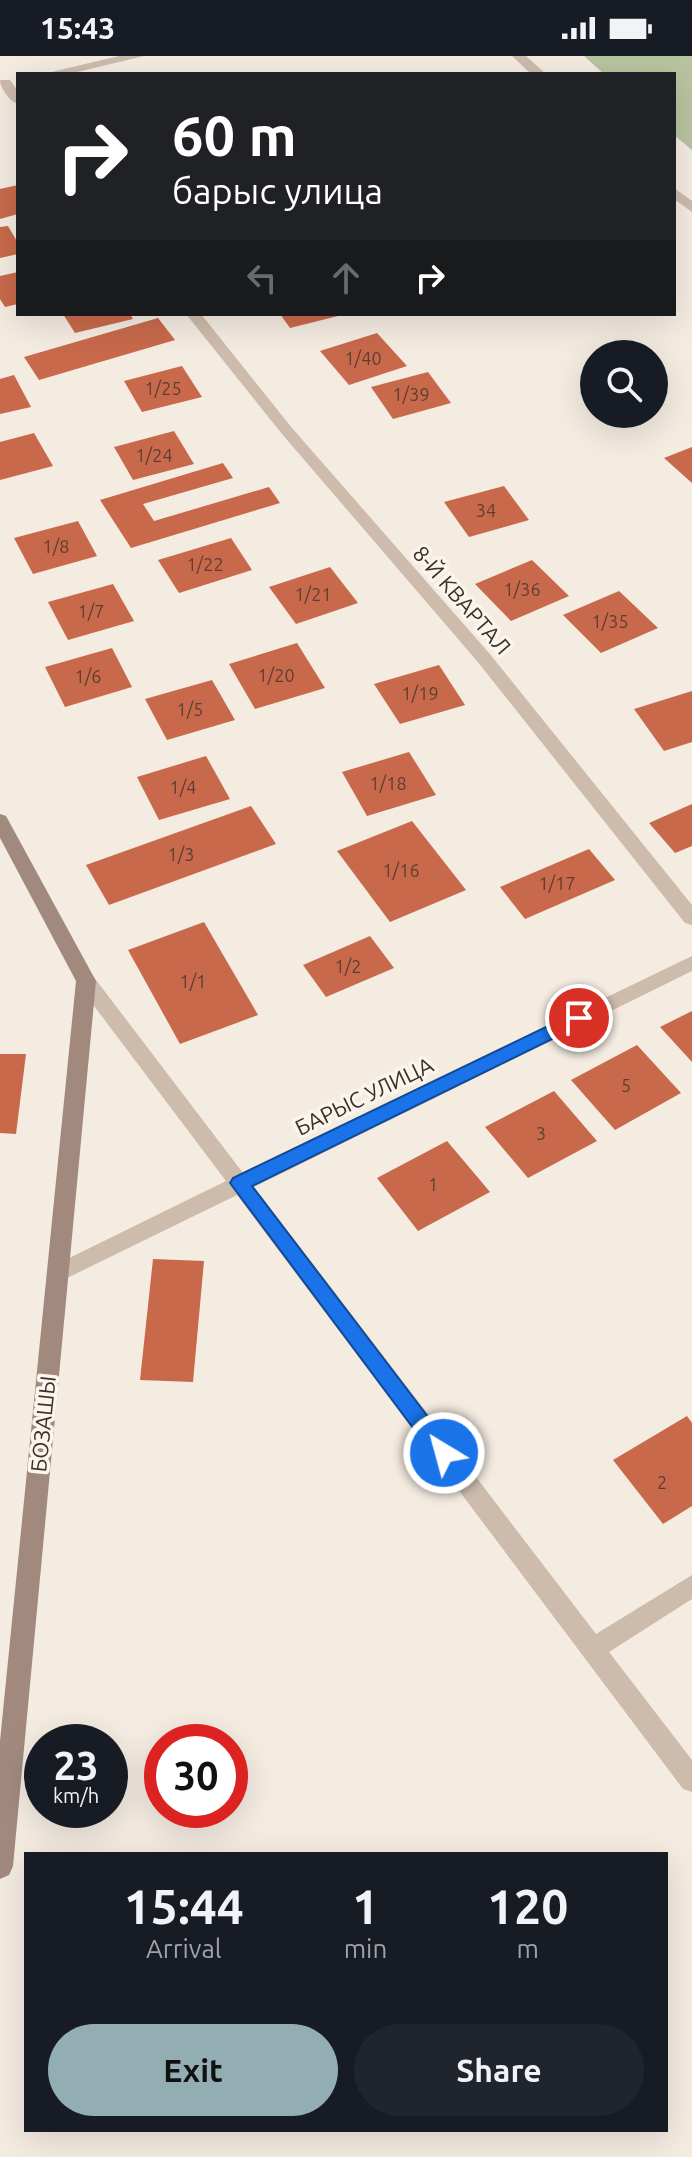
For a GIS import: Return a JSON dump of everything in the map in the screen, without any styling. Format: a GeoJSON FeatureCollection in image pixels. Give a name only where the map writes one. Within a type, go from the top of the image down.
{"type":"FeatureCollection","features":[{"type":"Feature","properties":{"kind":"street"},"geometry":{"type":"LineString","coordinates":[[60,72],[138,56]]}},
{"type":"Feature","properties":{"kind":"street"},"geometry":{"type":"LineString","coordinates":[[518,56],[537,72]]}},
{"type":"Feature","properties":{"kind":"street"},"geometry":{"type":"LineString","coordinates":[[676,194],[692,208]]}},
{"type":"Feature","properties":{"kind":"street","name":"8-Й КВАРТАЛ"},"geometry":{"type":"LineString","coordinates":[[195,316],[287,431],[483,657],[692,918]]}},
{"type":"Feature","properties":{"kind":"street"},"geometry":{"type":"LineString","coordinates":[[0,821],[86,981],[692,1780]]}},
{"type":"Feature","properties":{"kind":"street","name":"БАРЫС УЛИЦА"},"geometry":{"type":"LineString","coordinates":[[58,1273],[692,963]]}},
{"type":"Feature","properties":{"kind":"street","name":"БОЗАШЫ"},"geometry":{"type":"LineString","coordinates":[[0,1866],[86,981]]}},
{"type":"Feature","properties":{"kind":"street"},"geometry":{"type":"LineString","coordinates":[[593,1649],[692,1586]]}},
{"type":"Feature","properties":{"kind":"green space"},"geometry":{"type":"Polygon","coordinates":[[[584,56],[692,56],[692,150],[676,137],[676,72],[602,72],[584,56]]]}},
{"type":"Feature","properties":{"kind":"building"},"geometry":{"type":"Polygon","coordinates":[[[16,185],[16,215],[0,219],[0,189],[16,185]]]}},
{"type":"Feature","properties":{"kind":"building"},"geometry":{"type":"Polygon","coordinates":[[[8,226],[16,240],[16,254],[0,258],[0,227],[8,226]]]}},
{"type":"Feature","properties":{"kind":"building"},"geometry":{"type":"Polygon","coordinates":[[[16,272],[16,304],[5,307],[0,299],[0,276],[16,272]]]}},
{"type":"Feature","properties":{"kind":"building"},"geometry":{"type":"Polygon","coordinates":[[[64,316],[131,316],[133,319],[75,333],[64,316]]]}},
{"type":"Feature","properties":{"kind":"building"},"geometry":{"type":"Polygon","coordinates":[[[281,316],[338,316],[290,328],[281,316]]]}},
{"type":"Feature","properties":{"kind":"building"},"geometry":{"type":"Polygon","coordinates":[[[158,318],[175,340],[39,380],[24,357],[158,318]]]}},
{"type":"Feature","properties":{"kind":"building"},"geometry":{"type":"Polygon","coordinates":[[[377,333],[407,366],[349,385],[320,351],[377,333]]]}},
{"type":"Feature","properties":{"kind":"building"},"geometry":{"type":"Polygon","coordinates":[[[182,366],[202,397],[142,412],[124,381],[182,366]]]}},
{"type":"Feature","properties":{"kind":"building"},"geometry":{"type":"Polygon","coordinates":[[[428,372],[451,403],[393,419],[371,387],[428,372]]]}},
{"type":"Feature","properties":{"kind":"building"},"geometry":{"type":"Polygon","coordinates":[[[14,375],[31,407],[0,414],[0,379],[14,375]]]}},
{"type":"Feature","properties":{"kind":"building"},"geometry":{"type":"Polygon","coordinates":[[[174,431],[194,464],[133,480],[114,447],[174,431]]]}},
{"type":"Feature","properties":{"kind":"building"},"geometry":{"type":"Polygon","coordinates":[[[34,433],[53,466],[0,480],[0,442],[34,433]]]}},
{"type":"Feature","properties":{"kind":"building"},"geometry":{"type":"Polygon","coordinates":[[[692,447],[692,483],[664,458],[692,447]]]}},
{"type":"Feature","properties":{"kind":"building"},"geometry":{"type":"Polygon","coordinates":[[[223,463],[233,478],[143,504],[154,521],[269,487],[280,503],[131,548],[100,500],[223,463]]]}},
{"type":"Feature","properties":{"kind":"building"},"geometry":{"type":"Polygon","coordinates":[[[504,486],[529,520],[469,537],[444,502],[504,486]]]}},
{"type":"Feature","properties":{"kind":"building"},"geometry":{"type":"Polygon","coordinates":[[[78,521],[97,556],[33,574],[14,538],[78,521]]]}},
{"type":"Feature","properties":{"kind":"building"},"geometry":{"type":"Polygon","coordinates":[[[231,538],[252,570],[179,593],[158,560],[231,538]]]}},
{"type":"Feature","properties":{"kind":"building"},"geometry":{"type":"Polygon","coordinates":[[[532,560],[569,596],[511,621],[475,584],[532,560]]]}},
{"type":"Feature","properties":{"kind":"building"},"geometry":{"type":"Polygon","coordinates":[[[330,567],[358,603],[296,624],[269,587],[330,567]]]}},
{"type":"Feature","properties":{"kind":"building"},"geometry":{"type":"Polygon","coordinates":[[[113,584],[134,621],[68,640],[48,602],[113,584]]]}},
{"type":"Feature","properties":{"kind":"building"},"geometry":{"type":"Polygon","coordinates":[[[619,591],[658,628],[601,653],[563,615],[619,591]]]}},
{"type":"Feature","properties":{"kind":"building"},"geometry":{"type":"Polygon","coordinates":[[[297,643],[325,688],[255,709],[229,664],[297,643]]]}},
{"type":"Feature","properties":{"kind":"building"},"geometry":{"type":"Polygon","coordinates":[[[112,648],[132,687],[65,707],[45,667],[112,648]]]}},
{"type":"Feature","properties":{"kind":"building"},"geometry":{"type":"Polygon","coordinates":[[[439,665],[465,705],[400,724],[374,684],[439,665]]]}},
{"type":"Feature","properties":{"kind":"building"},"geometry":{"type":"Polygon","coordinates":[[[212,680],[235,720],[167,740],[145,699],[212,680]]]}},
{"type":"Feature","properties":{"kind":"building"},"geometry":{"type":"Polygon","coordinates":[[[692,691],[692,742],[664,751],[634,709],[692,691]]]}},
{"type":"Feature","properties":{"kind":"building"},"geometry":{"type":"Polygon","coordinates":[[[409,752],[436,795],[367,816],[342,772],[409,752]]]}},
{"type":"Feature","properties":{"kind":"building"},"geometry":{"type":"Polygon","coordinates":[[[206,756],[230,799],[159,820],[137,777],[206,756]]]}},
{"type":"Feature","properties":{"kind":"building"},"geometry":{"type":"Polygon","coordinates":[[[692,804],[692,846],[675,853],[649,823],[692,804]]]}},
{"type":"Feature","properties":{"kind":"building"},"geometry":{"type":"Polygon","coordinates":[[[251,806],[276,844],[109,905],[86,865],[251,806]]]}},
{"type":"Feature","properties":{"kind":"building"},"geometry":{"type":"Polygon","coordinates":[[[412,821],[466,890],[390,922],[337,851],[412,821]]]}},
{"type":"Feature","properties":{"kind":"building"},"geometry":{"type":"Polygon","coordinates":[[[589,849],[615,880],[525,919],[500,887],[589,849]]]}},
{"type":"Feature","properties":{"kind":"building"},"geometry":{"type":"Polygon","coordinates":[[[204,922],[258,1015],[180,1044],[128,950],[204,922]]]}},
{"type":"Feature","properties":{"kind":"building"},"geometry":{"type":"Polygon","coordinates":[[[370,936],[394,968],[326,997],[303,965],[370,936]]]}},
{"type":"Feature","properties":{"kind":"building"},"geometry":{"type":"Polygon","coordinates":[[[692,1011],[692,1062],[660,1027],[692,1011]]]}},
{"type":"Feature","properties":{"kind":"building"},"geometry":{"type":"Polygon","coordinates":[[[637,1045],[681,1093],[615,1130],[571,1080],[637,1045]]]}},
{"type":"Feature","properties":{"kind":"building"},"geometry":{"type":"Polygon","coordinates":[[[0,1054],[26,1054],[16,1134],[0,1133],[0,1054]]]}},
{"type":"Feature","properties":{"kind":"building"},"geometry":{"type":"Polygon","coordinates":[[[554,1091],[597,1141],[528,1178],[485,1127],[554,1091]]]}},
{"type":"Feature","properties":{"kind":"building"},"geometry":{"type":"Polygon","coordinates":[[[447,1141],[490,1192],[418,1231],[377,1178],[447,1141]]]}},
{"type":"Feature","properties":{"kind":"building"},"geometry":{"type":"Polygon","coordinates":[[[153,1259],[204,1261],[193,1382],[140,1380],[153,1259]]]}},
{"type":"Feature","properties":{"kind":"building"},"geometry":{"type":"Polygon","coordinates":[[[687,1416],[692,1423],[692,1506],[663,1524],[613,1460],[687,1416]]]}},
{"type":"Feature","properties":{"kind":"route"},"geometry":{"type":"LineString","coordinates":[[444,1453],[240,1183],[579,1018]]}}]}
